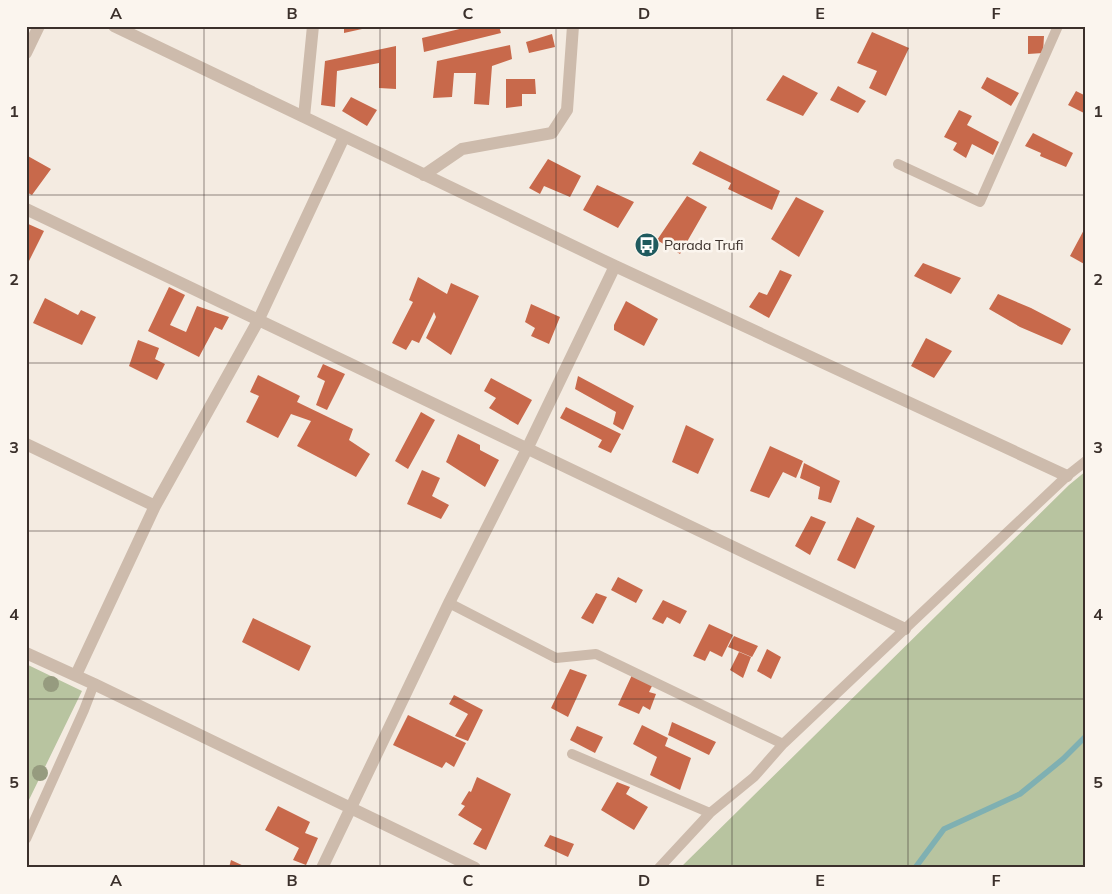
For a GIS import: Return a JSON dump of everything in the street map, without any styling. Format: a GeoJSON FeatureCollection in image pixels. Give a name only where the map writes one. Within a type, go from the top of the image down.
{"type":"FeatureCollection","features":[{"type":"Feature","properties":{"kind":"street"},"geometry":{"type":"LineString","coordinates":[[26,53],[39,26]]}},
{"type":"Feature","properties":{"kind":"street"},"geometry":{"type":"LineString","coordinates":[[114,26],[615,266],[1067,476]]}},
{"type":"Feature","properties":{"kind":"street"},"geometry":{"type":"LineString","coordinates":[[304,117],[313,26]]}},
{"type":"Feature","properties":{"kind":"street"},"geometry":{"type":"LineString","coordinates":[[424,174],[462,149],[552,133],[568,110],[573,26]]}},
{"type":"Feature","properties":{"kind":"street"},"geometry":{"type":"LineString","coordinates":[[76,675],[155,506],[258,320],[344,136]]}},
{"type":"Feature","properties":{"kind":"street"},"geometry":{"type":"LineString","coordinates":[[26,209],[905,629]]}},
{"type":"Feature","properties":{"kind":"street"},"geometry":{"type":"LineString","coordinates":[[322,868],[449,603],[527,449],[615,266]]}},
{"type":"Feature","properties":{"kind":"street"},"geometry":{"type":"LineString","coordinates":[[26,444],[155,506]]}},
{"type":"Feature","properties":{"kind":"street"},"geometry":{"type":"LineString","coordinates":[[26,653],[76,675],[474,868]]}},
{"type":"Feature","properties":{"kind":"lane"},"geometry":{"type":"LineString","coordinates":[[898,164],[980,202],[1058,26]]}},
{"type":"Feature","properties":{"kind":"lane"},"geometry":{"type":"LineString","coordinates":[[659,868],[710,812],[754,777],[783,744],[1067,476],[1086,461]]}},
{"type":"Feature","properties":{"kind":"lane"},"geometry":{"type":"LineString","coordinates":[[449,603],[556,658],[596,654],[783,744]]}},
{"type":"Feature","properties":{"kind":"lane"},"geometry":{"type":"LineString","coordinates":[[26,839],[94,684]]}},
{"type":"Feature","properties":{"kind":"lane"},"geometry":{"type":"LineString","coordinates":[[572,754],[710,812]]}},
{"type":"Feature","properties":{"kind":"green space"},"geometry":{"type":"Polygon","coordinates":[[[1086,471],[1086,868],[680,868],[1069,485],[1086,471]]]}},
{"type":"Feature","properties":{"kind":"green space"},"geometry":{"type":"Polygon","coordinates":[[[26,664],[82,691],[26,806],[26,664]]]}},
{"type":"Feature","properties":{"kind":"building"},"geometry":{"type":"Polygon","coordinates":[[[344,26],[371,26],[371,27],[344,33],[344,26]]]}},
{"type":"Feature","properties":{"kind":"building"},"geometry":{"type":"Polygon","coordinates":[[[472,26],[499,26],[501,33],[424,52],[422,38],[472,26]]]}},
{"type":"Feature","properties":{"kind":"building"},"geometry":{"type":"Polygon","coordinates":[[[872,32],[909,48],[886,96],[869,88],[877,71],[857,63],[872,32]]]}},
{"type":"Feature","properties":{"kind":"building"},"geometry":{"type":"Polygon","coordinates":[[[552,34],[555,47],[529,53],[526,42],[552,34]]]}},
{"type":"Feature","properties":{"kind":"building"},"geometry":{"type":"Polygon","coordinates":[[[1028,36],[1044,36],[1043,53],[1028,54],[1028,36]]]}},
{"type":"Feature","properties":{"kind":"building"},"geometry":{"type":"Polygon","coordinates":[[[510,45],[512,59],[492,66],[489,105],[474,104],[476,73],[454,73],[452,97],[433,98],[437,61],[510,45]]]}},
{"type":"Feature","properties":{"kind":"building"},"geometry":{"type":"Polygon","coordinates":[[[396,46],[396,89],[379,88],[379,63],[337,71],[335,107],[321,105],[325,61],[396,46]]]}},
{"type":"Feature","properties":{"kind":"building"},"geometry":{"type":"Polygon","coordinates":[[[783,75],[818,93],[803,116],[766,100],[783,75]]]}},
{"type":"Feature","properties":{"kind":"building"},"geometry":{"type":"Polygon","coordinates":[[[987,77],[1019,93],[1011,106],[981,88],[987,77]]]}},
{"type":"Feature","properties":{"kind":"building"},"geometry":{"type":"Polygon","coordinates":[[[506,79],[535,79],[536,94],[522,94],[522,106],[506,108],[506,79]]]}},
{"type":"Feature","properties":{"kind":"building"},"geometry":{"type":"Polygon","coordinates":[[[838,86],[866,101],[858,113],[830,100],[838,86]]]}},
{"type":"Feature","properties":{"kind":"building"},"geometry":{"type":"Polygon","coordinates":[[[1076,91],[1086,96],[1086,114],[1068,105],[1076,91]]]}},
{"type":"Feature","properties":{"kind":"building"},"geometry":{"type":"Polygon","coordinates":[[[351,97],[377,110],[367,126],[342,111],[351,97]]]}},
{"type":"Feature","properties":{"kind":"building"},"geometry":{"type":"Polygon","coordinates":[[[959,110],[972,116],[967,125],[999,142],[993,155],[972,144],[966,158],[953,150],[957,143],[944,137],[959,110]]]}},
{"type":"Feature","properties":{"kind":"building"},"geometry":{"type":"Polygon","coordinates":[[[1033,133],[1073,153],[1066,167],[1040,156],[1041,153],[1025,146],[1033,133]]]}},
{"type":"Feature","properties":{"kind":"building"},"geometry":{"type":"Polygon","coordinates":[[[700,151],[780,191],[772,210],[728,189],[731,183],[692,164],[700,151]]]}},
{"type":"Feature","properties":{"kind":"building"},"geometry":{"type":"Polygon","coordinates":[[[26,155],[51,169],[32,195],[26,192],[26,155]]]}},
{"type":"Feature","properties":{"kind":"building"},"geometry":{"type":"Polygon","coordinates":[[[548,159],[581,176],[570,197],[544,186],[540,194],[529,188],[548,159]]]}},
{"type":"Feature","properties":{"kind":"building"},"geometry":{"type":"Polygon","coordinates":[[[597,185],[634,202],[618,228],[583,210],[597,185]]]}},
{"type":"Feature","properties":{"kind":"building"},"geometry":{"type":"Polygon","coordinates":[[[687,196],[707,207],[680,254],[657,240],[687,196]]]}},
{"type":"Feature","properties":{"kind":"building"},"geometry":{"type":"Polygon","coordinates":[[[796,197],[824,211],[799,257],[771,239],[796,197]]]}},
{"type":"Feature","properties":{"kind":"building"},"geometry":{"type":"Polygon","coordinates":[[[26,223],[44,231],[29,261],[26,260],[26,223]]]}},
{"type":"Feature","properties":{"kind":"building"},"geometry":{"type":"Polygon","coordinates":[[[1086,226],[1086,265],[1070,256],[1086,226]]]}},
{"type":"Feature","properties":{"kind":"building"},"geometry":{"type":"Polygon","coordinates":[[[923,263],[961,278],[951,294],[914,276],[923,263]]]}},
{"type":"Feature","properties":{"kind":"building"},"geometry":{"type":"Polygon","coordinates":[[[780,270],[792,275],[769,318],[749,307],[759,292],[767,295],[780,270]]]}},
{"type":"Feature","properties":{"kind":"building"},"geometry":{"type":"Polygon","coordinates":[[[418,277],[447,294],[451,283],[479,296],[451,355],[426,338],[436,317],[434,312],[419,343],[412,340],[406,350],[392,343],[413,302],[409,300],[418,277]]]}},
{"type":"Feature","properties":{"kind":"building"},"geometry":{"type":"Polygon","coordinates":[[[169,287],[185,295],[170,325],[186,332],[197,306],[229,317],[222,330],[215,327],[199,357],[148,331],[169,287]]]}},
{"type":"Feature","properties":{"kind":"building"},"geometry":{"type":"Polygon","coordinates":[[[998,294],[1031,308],[1071,329],[1062,345],[1020,327],[989,309],[998,294]]]}},
{"type":"Feature","properties":{"kind":"building"},"geometry":{"type":"Polygon","coordinates":[[[45,298],[78,315],[81,310],[96,317],[82,345],[33,323],[45,298]]]}},
{"type":"Feature","properties":{"kind":"building"},"geometry":{"type":"Polygon","coordinates":[[[626,301],[658,319],[644,346],[614,330],[614,325],[626,301]]]}},
{"type":"Feature","properties":{"kind":"building"},"geometry":{"type":"Polygon","coordinates":[[[531,304],[560,317],[549,344],[531,336],[535,328],[525,322],[531,304]]]}},
{"type":"Feature","properties":{"kind":"building"},"geometry":{"type":"Polygon","coordinates":[[[926,338],[952,351],[934,378],[911,366],[926,338]]]}},
{"type":"Feature","properties":{"kind":"building"},"geometry":{"type":"Polygon","coordinates":[[[138,340],[159,348],[155,359],[165,364],[157,380],[129,366],[138,340]]]}},
{"type":"Feature","properties":{"kind":"building"},"geometry":{"type":"Polygon","coordinates":[[[323,364],[345,374],[327,410],[316,405],[325,381],[317,377],[323,364]]]}},
{"type":"Feature","properties":{"kind":"building"},"geometry":{"type":"Polygon","coordinates":[[[258,375],[300,396],[297,402],[353,429],[349,440],[370,454],[356,477],[297,446],[311,421],[291,414],[278,438],[246,422],[259,396],[250,392],[258,375]]]}},
{"type":"Feature","properties":{"kind":"building"},"geometry":{"type":"Polygon","coordinates":[[[578,376],[634,406],[623,430],[613,424],[616,412],[575,389],[578,376]]]}},
{"type":"Feature","properties":{"kind":"building"},"geometry":{"type":"Polygon","coordinates":[[[491,378],[532,400],[518,425],[489,408],[496,398],[484,391],[491,378]]]}},
{"type":"Feature","properties":{"kind":"building"},"geometry":{"type":"Polygon","coordinates":[[[566,407],[621,434],[611,453],[598,447],[602,440],[560,418],[566,407]]]}},
{"type":"Feature","properties":{"kind":"building"},"geometry":{"type":"Polygon","coordinates":[[[421,412],[435,420],[408,469],[395,461],[421,412]]]}},
{"type":"Feature","properties":{"kind":"building"},"geometry":{"type":"Polygon","coordinates":[[[686,425],[714,439],[698,474],[672,462],[686,425]]]}},
{"type":"Feature","properties":{"kind":"building"},"geometry":{"type":"Polygon","coordinates":[[[458,434],[480,445],[480,450],[499,460],[485,487],[446,462],[458,434]]]}},
{"type":"Feature","properties":{"kind":"building"},"geometry":{"type":"Polygon","coordinates":[[[770,446],[803,461],[796,478],[783,472],[769,498],[750,491],[770,446]]]}},
{"type":"Feature","properties":{"kind":"building"},"geometry":{"type":"Polygon","coordinates":[[[804,463],[840,481],[831,503],[818,499],[820,487],[800,478],[804,463]]]}},
{"type":"Feature","properties":{"kind":"building"},"geometry":{"type":"Polygon","coordinates":[[[422,470],[440,478],[432,496],[449,505],[441,519],[407,504],[422,470]]]}},
{"type":"Feature","properties":{"kind":"building"},"geometry":{"type":"Polygon","coordinates":[[[811,516],[826,522],[810,555],[795,546],[811,516]]]}},
{"type":"Feature","properties":{"kind":"building"},"geometry":{"type":"Polygon","coordinates":[[[857,517],[875,526],[855,569],[837,560],[857,517]]]}},
{"type":"Feature","properties":{"kind":"building"},"geometry":{"type":"Polygon","coordinates":[[[618,577],[643,590],[636,603],[611,590],[618,577]]]}},
{"type":"Feature","properties":{"kind":"building"},"geometry":{"type":"Polygon","coordinates":[[[596,593],[607,597],[593,624],[581,618],[596,593]]]}},
{"type":"Feature","properties":{"kind":"building"},"geometry":{"type":"Polygon","coordinates":[[[663,600],[687,611],[680,624],[667,617],[663,624],[652,619],[663,600]]]}},
{"type":"Feature","properties":{"kind":"building"},"geometry":{"type":"Polygon","coordinates":[[[253,618],[311,646],[299,671],[242,642],[253,618]]]}},
{"type":"Feature","properties":{"kind":"building"},"geometry":{"type":"Polygon","coordinates":[[[709,624],[733,635],[722,657],[710,651],[705,661],[693,656],[709,624]]]}},
{"type":"Feature","properties":{"kind":"building"},"geometry":{"type":"Polygon","coordinates":[[[734,636],[758,646],[752,657],[728,647],[734,636]]]}},
{"type":"Feature","properties":{"kind":"building"},"geometry":{"type":"Polygon","coordinates":[[[767,649],[781,657],[771,679],[757,671],[767,649]]]}},
{"type":"Feature","properties":{"kind":"building"},"geometry":{"type":"Polygon","coordinates":[[[739,652],[751,657],[743,678],[730,670],[739,652]]]}},
{"type":"Feature","properties":{"kind":"building"},"geometry":{"type":"Polygon","coordinates":[[[570,669],[587,675],[568,717],[551,708],[570,669]]]}},
{"type":"Feature","properties":{"kind":"building"},"geometry":{"type":"Polygon","coordinates":[[[632,675],[653,684],[649,692],[656,694],[650,710],[643,706],[639,714],[618,705],[632,675]]]}},
{"type":"Feature","properties":{"kind":"building"},"geometry":{"type":"Polygon","coordinates":[[[454,695],[483,710],[468,741],[455,736],[468,714],[449,704],[454,695]]]}},
{"type":"Feature","properties":{"kind":"building"},"geometry":{"type":"Polygon","coordinates":[[[408,715],[466,743],[454,767],[446,762],[442,768],[393,745],[408,715]]]}},
{"type":"Feature","properties":{"kind":"building"},"geometry":{"type":"Polygon","coordinates":[[[672,722],[716,742],[709,755],[668,735],[672,722]]]}},
{"type":"Feature","properties":{"kind":"building"},"geometry":{"type":"Polygon","coordinates":[[[642,725],[668,738],[665,746],[691,758],[680,790],[650,775],[657,757],[633,744],[642,725]]]}},
{"type":"Feature","properties":{"kind":"building"},"geometry":{"type":"Polygon","coordinates":[[[577,726],[603,737],[595,753],[570,740],[577,726]]]}},
{"type":"Feature","properties":{"kind":"building"},"geometry":{"type":"Polygon","coordinates":[[[477,777],[511,794],[486,850],[473,844],[482,829],[458,815],[465,806],[461,804],[469,791],[471,792],[477,777]]]}},
{"type":"Feature","properties":{"kind":"building"},"geometry":{"type":"Polygon","coordinates":[[[617,782],[630,787],[626,794],[648,807],[634,830],[601,810],[617,782]]]}},
{"type":"Feature","properties":{"kind":"building"},"geometry":{"type":"Polygon","coordinates":[[[278,806],[310,822],[305,833],[318,838],[306,865],[293,860],[299,848],[265,830],[278,806]]]}},
{"type":"Feature","properties":{"kind":"building"},"geometry":{"type":"Polygon","coordinates":[[[550,835],[574,844],[568,857],[544,846],[550,835]]]}},
{"type":"Feature","properties":{"kind":"building"},"geometry":{"type":"Polygon","coordinates":[[[231,860],[248,868],[229,868],[231,860]]]}},
{"type":"Feature","properties":{"kind":"waterway"},"geometry":{"type":"LineString","coordinates":[[915,868],[944,829],[1020,794],[1063,759],[1086,736]]}},
{"type":"Feature","properties":{"kind":"place","name":"Parada Trufi"},"geometry":{"type":"Point","coordinates":[647,245]}}]}
